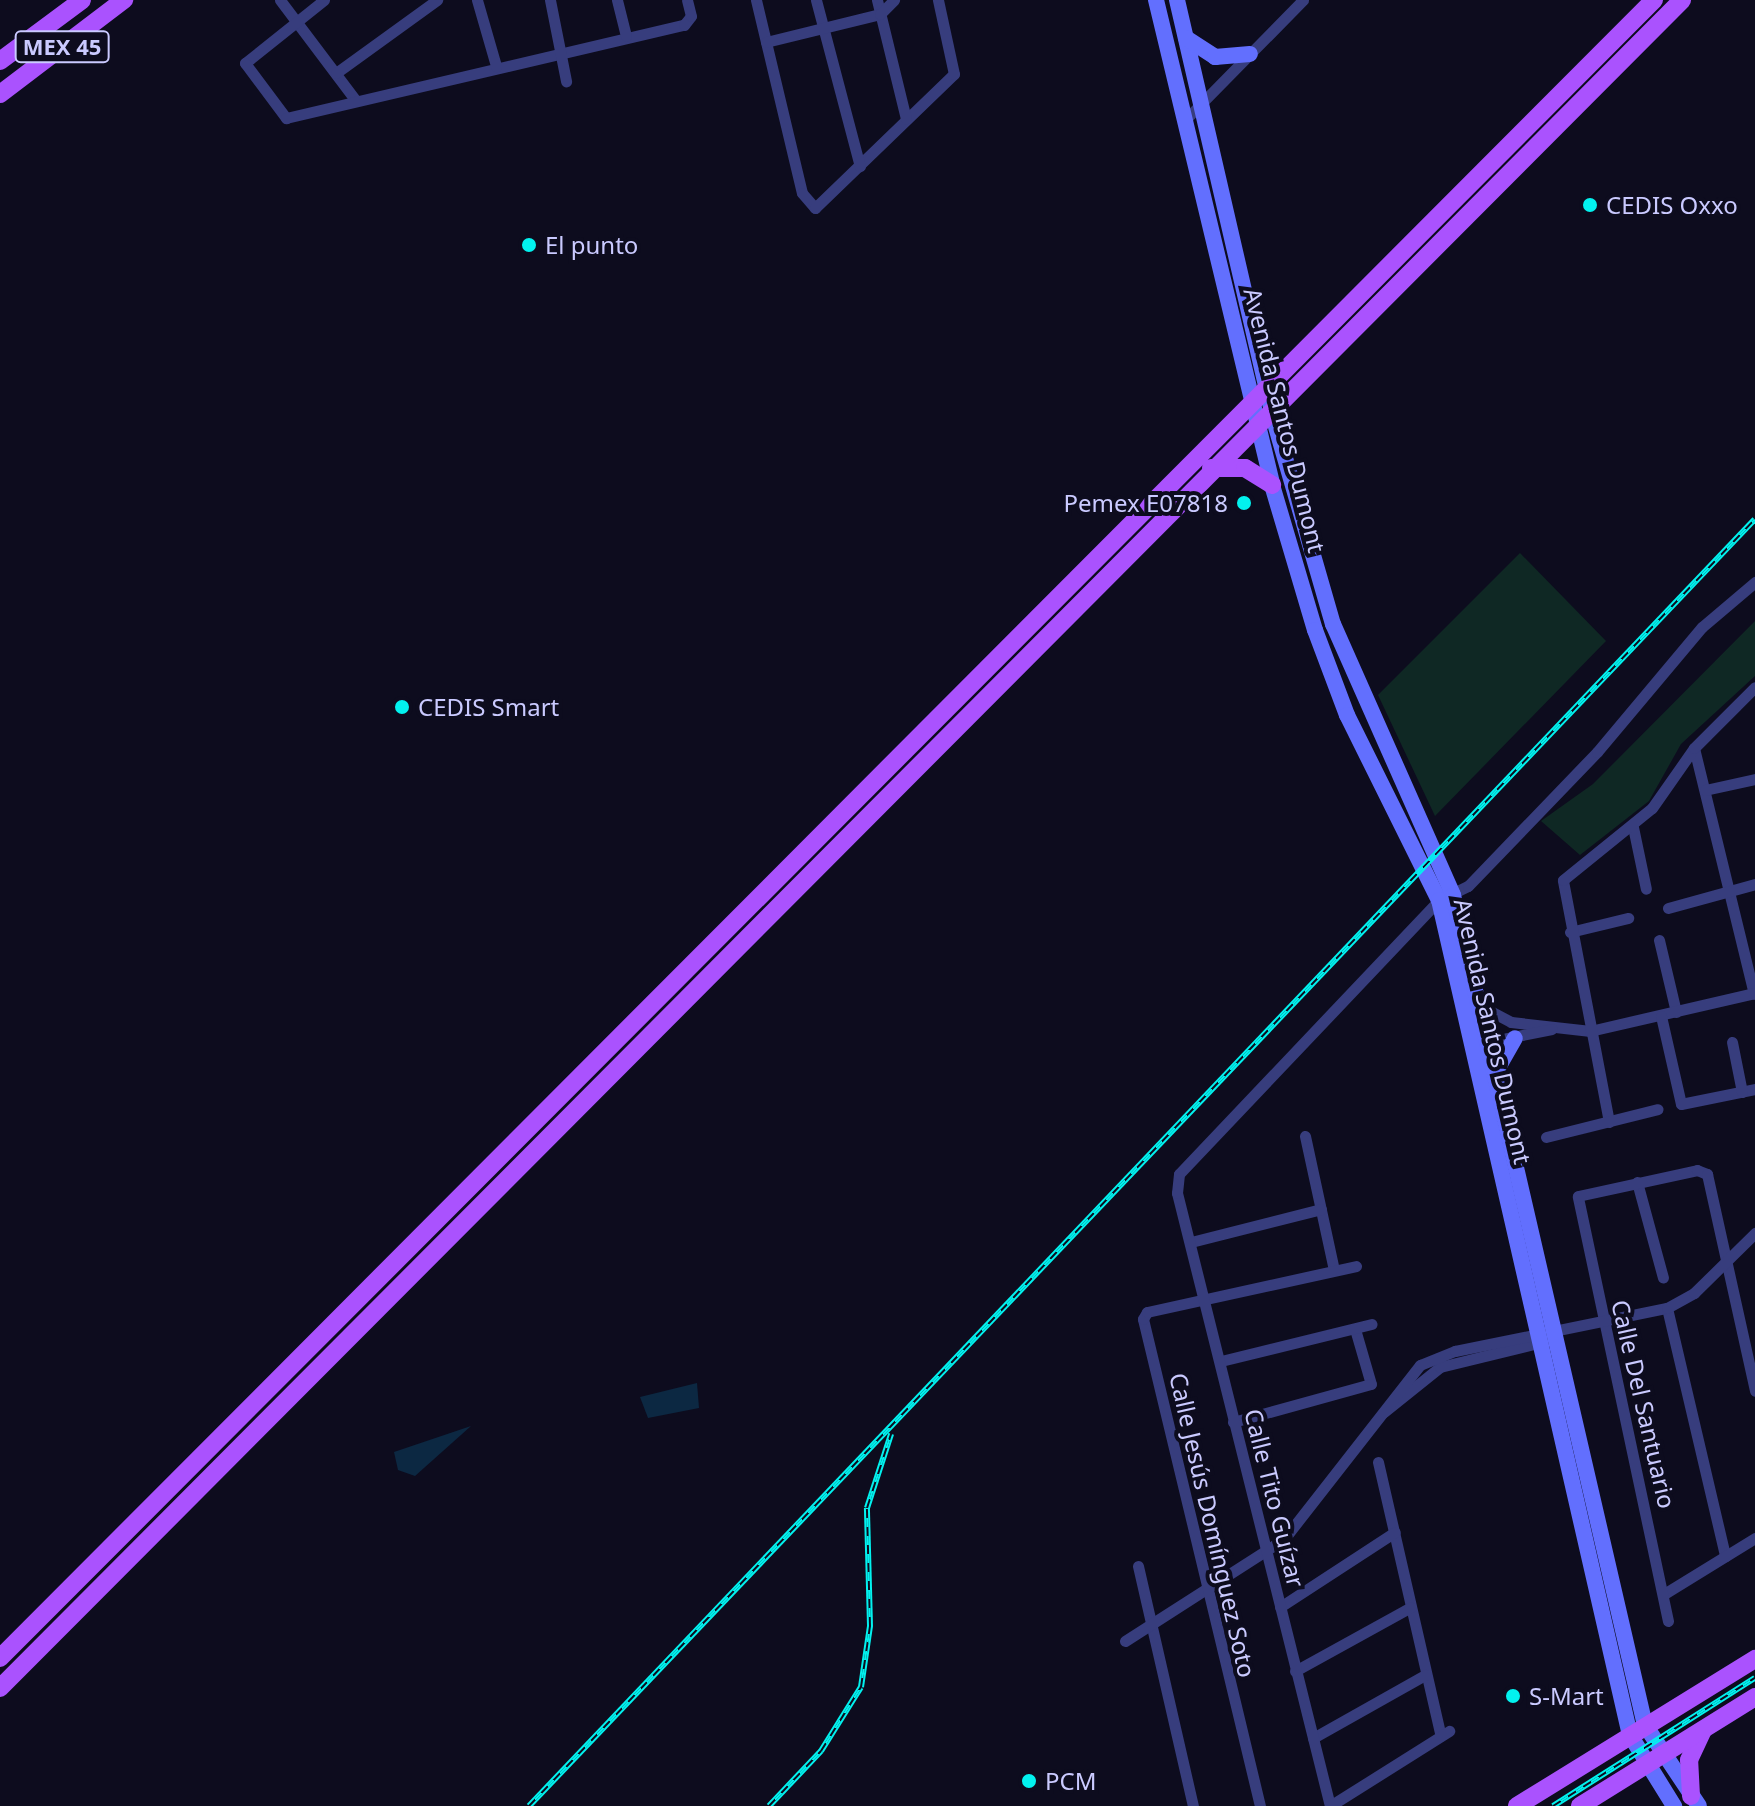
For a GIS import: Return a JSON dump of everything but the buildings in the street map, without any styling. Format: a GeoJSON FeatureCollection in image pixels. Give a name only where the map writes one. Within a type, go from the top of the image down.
{"type":"FeatureCollection","features":[{"type":"Feature","properties":{"kind":"main road","name":"MEX 45"},"geometry":{"type":"LineString","coordinates":[[0,61],[82,0]]}},
{"type":"Feature","properties":{"kind":"main road","name":"MEX 45"},"geometry":{"type":"LineString","coordinates":[[0,94],[124,0]]}},
{"type":"Feature","properties":{"kind":"main road","name":"Avenida Santos Dumont"},"geometry":{"type":"LineString","coordinates":[[1156,0],[1186,119],[1240,303]]}},
{"type":"Feature","properties":{"kind":"main road","name":"Avenida Santos Dumont"},"geometry":{"type":"LineString","coordinates":[[1177,0],[1203,105],[1240,303],[1262,397],[1272,413],[1333,624],[1440,880],[1479,1005],[1479,1044],[1495,1075],[1552,1335]]}},
{"type":"Feature","properties":{"kind":"main road"},"geometry":{"type":"LineString","coordinates":[[0,1688],[514,1156],[1654,0]]}},
{"type":"Feature","properties":{"kind":"main road"},"geometry":{"type":"LineString","coordinates":[[0,1658],[1211,468],[1258,427],[1682,0]]}},
{"type":"Feature","properties":{"kind":"main road"},"geometry":{"type":"LineString","coordinates":[[1186,38],[1215,57],[1250,54]]}},
{"type":"Feature","properties":{"kind":"main road","name":"Avenida Santos Dumont"},"geometry":{"type":"LineString","coordinates":[[1262,397],[1258,427],[1272,485],[1347,715],[1440,880],[1552,1335]]}},
{"type":"Feature","properties":{"kind":"main road"},"geometry":{"type":"LineString","coordinates":[[1211,468],[1245,468],[1272,485]]}},
{"type":"Feature","properties":{"kind":"main road"},"geometry":{"type":"LineString","coordinates":[[1495,1075],[1515,1038]]}},
{"type":"Feature","properties":{"kind":"main road"},"geometry":{"type":"LineString","coordinates":[[1552,1335],[1644,1766],[1688,1803]]}},
{"type":"Feature","properties":{"kind":"main road"},"geometry":{"type":"LineString","coordinates":[[34,1654],[46,1628],[42,1617]]}},
{"type":"Feature","properties":{"kind":"main road"},"geometry":{"type":"LineString","coordinates":[[1517,1806],[1755,1659]]}},
{"type":"Feature","properties":{"kind":"main road"},"geometry":{"type":"LineString","coordinates":[[1580,1806],[1755,1697]]}},
{"type":"Feature","properties":{"kind":"main road"},"geometry":{"type":"LineString","coordinates":[[1638,1730],[1662,1756],[1688,1803]]}},
{"type":"Feature","properties":{"kind":"main road"},"geometry":{"type":"LineString","coordinates":[[1688,1803],[1689,1760],[1703,1730]]}},
{"type":"Feature","properties":{"kind":"street"},"geometry":{"type":"LineString","coordinates":[[280,0],[356,101]]}},
{"type":"Feature","properties":{"kind":"street"},"geometry":{"type":"LineString","coordinates":[[324,0],[245,67],[290,119],[496,66],[684,25],[691,16],[687,0]]}},
{"type":"Feature","properties":{"kind":"street"},"geometry":{"type":"LineString","coordinates":[[336,73],[437,0]]}},
{"type":"Feature","properties":{"kind":"street"},"geometry":{"type":"LineString","coordinates":[[477,0],[496,66]]}},
{"type":"Feature","properties":{"kind":"street"},"geometry":{"type":"LineString","coordinates":[[550,0],[564,52],[566,81]]}},
{"type":"Feature","properties":{"kind":"street"},"geometry":{"type":"LineString","coordinates":[[617,0],[626,36]]}},
{"type":"Feature","properties":{"kind":"street"},"geometry":{"type":"LineString","coordinates":[[756,0],[806,203],[826,203],[952,76],[938,0]]}},
{"type":"Feature","properties":{"kind":"street"},"geometry":{"type":"LineString","coordinates":[[816,0],[860,166]]}},
{"type":"Feature","properties":{"kind":"street"},"geometry":{"type":"LineString","coordinates":[[877,0],[906,119]]}},
{"type":"Feature","properties":{"kind":"street"},"geometry":{"type":"LineString","coordinates":[[766,42],[880,14],[894,0]]}},
{"type":"Feature","properties":{"kind":"street"},"geometry":{"type":"LineString","coordinates":[[1186,119],[1303,0]]}},
{"type":"Feature","properties":{"kind":"street"},"geometry":{"type":"LineString","coordinates":[[1440,880],[1597,752],[1702,627],[1755,582]]}},
{"type":"Feature","properties":{"kind":"street"},"geometry":{"type":"LineString","coordinates":[[1609,1122],[1570,932],[1563,880],[1633,827],[1694,748],[1752,695]]}},
{"type":"Feature","properties":{"kind":"street"},"geometry":{"type":"LineString","coordinates":[[1479,1005],[1502,1020],[1590,1031],[1754,994],[1694,748]]}},
{"type":"Feature","properties":{"kind":"street"},"geometry":{"type":"LineString","coordinates":[[1705,790],[1755,779]]}},
{"type":"Feature","properties":{"kind":"street"},"geometry":{"type":"LineString","coordinates":[[1633,827],[1646,889]]}},
{"type":"Feature","properties":{"kind":"street","name":"Calle Tito Guízar"},"geometry":{"type":"LineString","coordinates":[[1330,1806],[1264,1552],[1221,1361],[1179,1200],[1186,1164],[1440,880]]}},
{"type":"Feature","properties":{"kind":"street"},"geometry":{"type":"LineString","coordinates":[[1668,908],[1755,884]]}},
{"type":"Feature","properties":{"kind":"street"},"geometry":{"type":"LineString","coordinates":[[1570,932],[1628,918]]}},
{"type":"Feature","properties":{"kind":"street"},"geometry":{"type":"LineString","coordinates":[[1659,940],[1676,1012]]}},
{"type":"Feature","properties":{"kind":"street"},"geometry":{"type":"LineString","coordinates":[[1661,1016],[1681,1104],[1755,1089]]}},
{"type":"Feature","properties":{"kind":"street"},"geometry":{"type":"LineString","coordinates":[[1479,1044],[1555,1028]]}},
{"type":"Feature","properties":{"kind":"street"},"geometry":{"type":"LineString","coordinates":[[1732,1042],[1742,1092]]}},
{"type":"Feature","properties":{"kind":"street"},"geometry":{"type":"LineString","coordinates":[[1546,1137],[1658,1109]]}},
{"type":"Feature","properties":{"kind":"street"},"geometry":{"type":"LineString","coordinates":[[1305,1136],[1334,1270]]}},
{"type":"Feature","properties":{"kind":"street"},"geometry":{"type":"LineString","coordinates":[[1663,1278],[1637,1182],[1705,1172],[1755,1391]]}},
{"type":"Feature","properties":{"kind":"street","name":"Calle Del Santuario"},"geometry":{"type":"LineString","coordinates":[[1637,1182],[1576,1198],[1668,1621]]}},
{"type":"Feature","properties":{"kind":"street"},"geometry":{"type":"LineString","coordinates":[[1191,1242],[1321,1209]]}},
{"type":"Feature","properties":{"kind":"street"},"geometry":{"type":"LineString","coordinates":[[1125,1641],[1264,1552],[1294,1528],[1392,1402],[1436,1358],[1667,1308],[1726,1264],[1755,1233]]}},
{"type":"Feature","properties":{"kind":"street"},"geometry":{"type":"LineString","coordinates":[[1204,1299],[1356,1266]]}},
{"type":"Feature","properties":{"kind":"street","name":"Calle Jesús Domínguez Soto"},"geometry":{"type":"LineString","coordinates":[[1204,1299],[1143,1319],[1204,1590],[1260,1806]]}},
{"type":"Feature","properties":{"kind":"street"},"geometry":{"type":"LineString","coordinates":[[1667,1308],[1725,1556]]}},
{"type":"Feature","properties":{"kind":"street"},"geometry":{"type":"LineString","coordinates":[[1221,1361],[1372,1324]]}},
{"type":"Feature","properties":{"kind":"street"},"geometry":{"type":"LineString","coordinates":[[1355,1329],[1371,1384],[1392,1402]]}},
{"type":"Feature","properties":{"kind":"street"},"geometry":{"type":"LineString","coordinates":[[1233,1422],[1371,1384]]}},
{"type":"Feature","properties":{"kind":"street"},"geometry":{"type":"LineString","coordinates":[[1330,1806],[1445,1734],[1425,1675],[1378,1462]]}},
{"type":"Feature","properties":{"kind":"street"},"geometry":{"type":"LineString","coordinates":[[1280,1607],[1395,1532]]}},
{"type":"Feature","properties":{"kind":"street"},"geometry":{"type":"LineString","coordinates":[[1664,1594],[1755,1538]]}},
{"type":"Feature","properties":{"kind":"street"},"geometry":{"type":"LineString","coordinates":[[1138,1566],[1148,1625],[1193,1806]]}},
{"type":"Feature","properties":{"kind":"street"},"geometry":{"type":"LineString","coordinates":[[1295,1671],[1411,1607]]}},
{"type":"Feature","properties":{"kind":"street"},"geometry":{"type":"LineString","coordinates":[[1313,1738],[1425,1675]]}},
{"type":"Feature","properties":{"kind":"green space"},"geometry":{"type":"Polygon","coordinates":[[[1520,553],[1606,641],[1435,816],[1378,695],[1520,553]]]}},
{"type":"Feature","properties":{"kind":"green space"},"geometry":{"type":"Polygon","coordinates":[[[1755,621],[1755,676],[1681,744],[1649,801],[1580,855],[1541,821],[1593,784],[1755,621]]]}},
{"type":"Feature","properties":{"kind":"water"},"geometry":{"type":"Polygon","coordinates":[[[697,1383],[699,1408],[648,1418],[640,1397],[697,1383]]]}},
{"type":"Feature","properties":{"kind":"water"},"geometry":{"type":"Polygon","coordinates":[[[471,1426],[415,1476],[398,1470],[394,1452],[471,1426]]]}},
{"type":"Feature","properties":{"kind":"railway"},"geometry":{"type":"LineString","coordinates":[[529,1806],[1755,519]]}},
{"type":"Feature","properties":{"kind":"railway"},"geometry":{"type":"LineString","coordinates":[[769,1806],[821,1751],[861,1687],[870,1626],[867,1508],[891,1434]]}},
{"type":"Feature","properties":{"kind":"railway"},"geometry":{"type":"LineString","coordinates":[[1553,1806],[1755,1678]]}},
{"type":"Feature","properties":{"kind":"place","name":"CEDIS Oxxo"},"geometry":{"type":"Point","coordinates":[1590,205]}},
{"type":"Feature","properties":{"kind":"place","name":"El punto"},"geometry":{"type":"Point","coordinates":[529,245]}},
{"type":"Feature","properties":{"kind":"place","name":"Pemex E07818"},"geometry":{"type":"Point","coordinates":[1244,503]}},
{"type":"Feature","properties":{"kind":"place","name":"CEDIS Smart"},"geometry":{"type":"Point","coordinates":[402,707]}},
{"type":"Feature","properties":{"kind":"place","name":"S-Mart"},"geometry":{"type":"Point","coordinates":[1513,1696]}},
{"type":"Feature","properties":{"kind":"place","name":"PCM"},"geometry":{"type":"Point","coordinates":[1029,1781]}}]}
